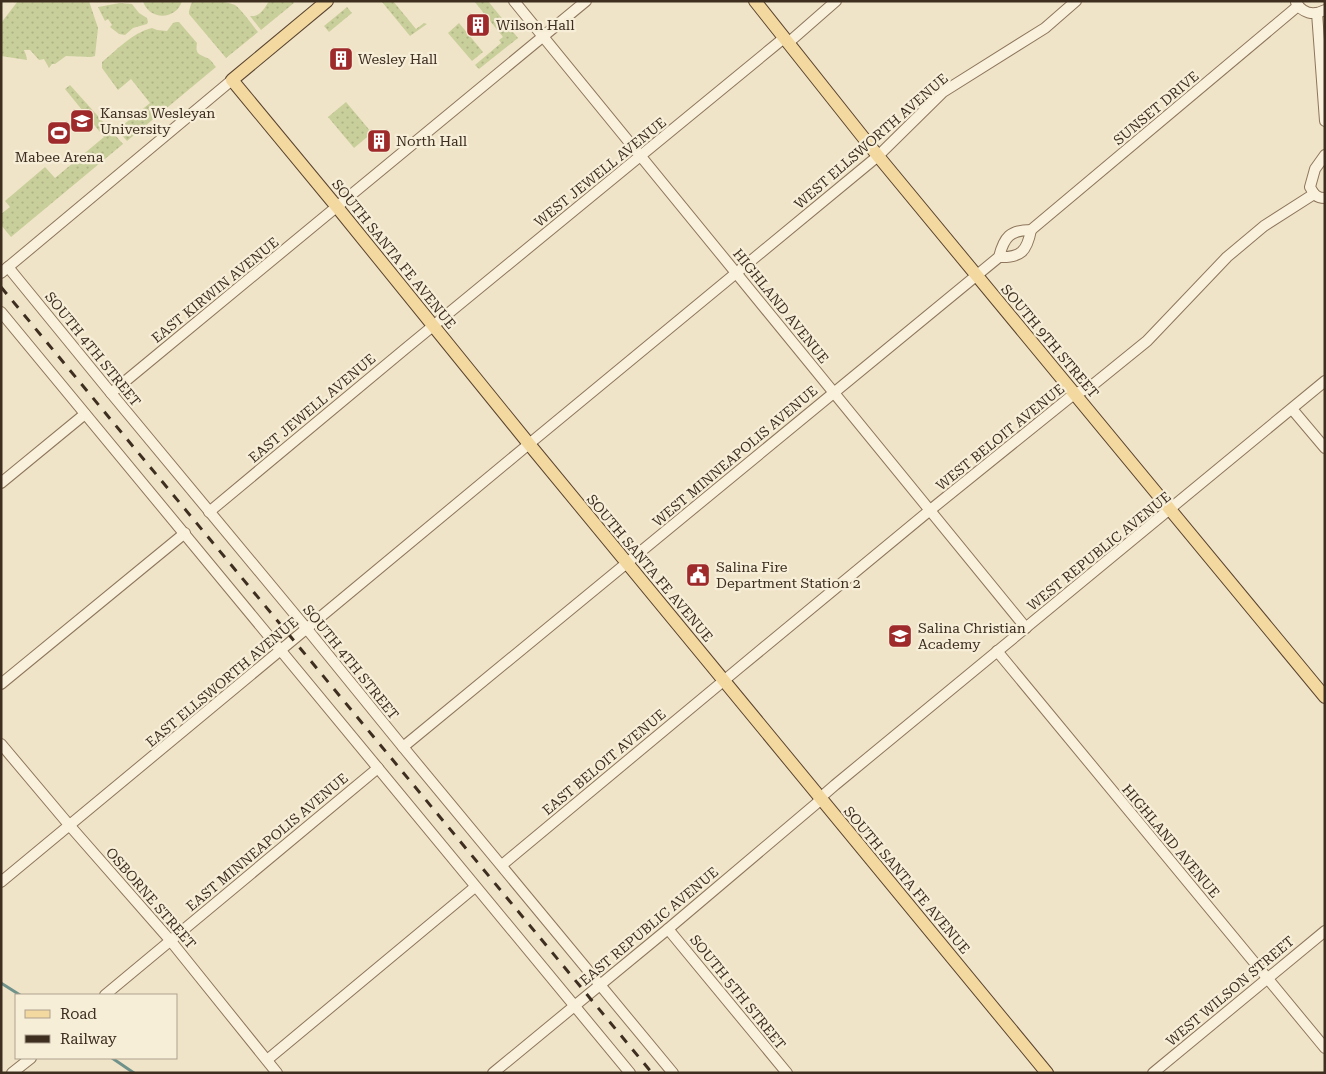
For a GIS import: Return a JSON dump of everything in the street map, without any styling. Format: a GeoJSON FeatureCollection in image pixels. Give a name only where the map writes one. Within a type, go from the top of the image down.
{"type":"FeatureCollection","features":[{"type":"Feature","properties":{"kind":"main road"},"geometry":{"type":"LineString","coordinates":[[232,80],[327,1]]}},
{"type":"Feature","properties":{"kind":"main road","name":"SOUTH 9TH STREET"},"geometry":{"type":"LineString","coordinates":[[755,1],[976,276],[1325,697]]}},
{"type":"Feature","properties":{"kind":"main road","name":"SOUTH SANTA FE AVENUE"},"geometry":{"type":"LineString","coordinates":[[232,80],[1047,1073]]}},
{"type":"Feature","properties":{"kind":"street","name":"HIGHLAND AVENUE"},"geometry":{"type":"LineString","coordinates":[[514,1],[1026,628]]}},
{"type":"Feature","properties":{"kind":"street","name":"EAST KIRWIN AVENUE"},"geometry":{"type":"LineString","coordinates":[[110,393],[586,1]]}},
{"type":"Feature","properties":{"kind":"street","name":"WEST JEWELL AVENUE"},"geometry":{"type":"LineString","coordinates":[[433,326],[641,156],[836,1]]}},
{"type":"Feature","properties":{"kind":"street","name":"WEST ELLSWORTH AVENUE"},"geometry":{"type":"LineString","coordinates":[[529,444],[878,156],[944,92],[1045,28],[1076,1]]}},
{"type":"Feature","properties":{"kind":"street"},"geometry":{"type":"LineString","coordinates":[[1297,4],[1304,11],[1310,13],[1321,12],[1325,121]]}},
{"type":"Feature","properties":{"kind":"street","name":"SUNSET DRIVE"},"geometry":{"type":"LineString","coordinates":[[999,257],[1016,256],[1022,252],[1029,239],[1031,230],[1297,4]]}},
{"type":"Feature","properties":{"kind":"street"},"geometry":{"type":"LineString","coordinates":[[5,270],[232,80]]}},
{"type":"Feature","properties":{"kind":"street"},"geometry":{"type":"LineString","coordinates":[[1325,155],[1315,170],[1310,187],[1314,194],[1320,198],[1325,198]]}},
{"type":"Feature","properties":{"kind":"street","name":"WEST BELOIT AVENUE"},"geometry":{"type":"LineString","coordinates":[[724,681],[1074,394],[1089,388],[1146,341],[1227,256],[1264,226],[1314,194]]}},
{"type":"Feature","properties":{"kind":"street","name":"SUNSET DRIVE"},"geometry":{"type":"LineString","coordinates":[[976,276],[999,257],[1005,240],[1009,235],[1023,230],[1031,230]]}},
{"type":"Feature","properties":{"kind":"street","name":"SOUTH 4TH STREET"},"geometry":{"type":"LineString","coordinates":[[5,270],[307,629],[402,747],[674,1073]]}},
{"type":"Feature","properties":{"kind":"street","name":"WEST MINNEAPOLIS AVENUE"},"geometry":{"type":"LineString","coordinates":[[627,563],[976,276]]}},
{"type":"Feature","properties":{"kind":"street"},"geometry":{"type":"LineString","coordinates":[[1,312],[630,1073]]}},
{"type":"Feature","properties":{"kind":"street","name":"EAST JEWELL AVENUE"},"geometry":{"type":"LineString","coordinates":[[209,512],[433,326]]}},
{"type":"Feature","properties":{"kind":"street","name":"WEST REPUBLIC AVENUE"},"geometry":{"type":"LineString","coordinates":[[820,798],[1325,381]]}},
{"type":"Feature","properties":{"kind":"street"},"geometry":{"type":"LineString","coordinates":[[1292,409],[1325,448]]}},
{"type":"Feature","properties":{"kind":"street"},"geometry":{"type":"LineString","coordinates":[[1,484],[85,414]]}},
{"type":"Feature","properties":{"kind":"street","name":"EAST ELLSWORTH AVENUE"},"geometry":{"type":"LineString","coordinates":[[1,882],[529,444]]}},
{"type":"Feature","properties":{"kind":"street"},"geometry":{"type":"LineString","coordinates":[[1,684],[185,533]]}},
{"type":"Feature","properties":{"kind":"street"},"geometry":{"type":"LineString","coordinates":[[402,747],[627,563]]}},
{"type":"Feature","properties":{"kind":"street","name":"HIGHLAND AVENUE"},"geometry":{"type":"LineString","coordinates":[[997,652],[1325,1048]]}},
{"type":"Feature","properties":{"kind":"street","name":"EAST BELOIT AVENUE"},"geometry":{"type":"LineString","coordinates":[[502,866],[724,681]]}},
{"type":"Feature","properties":{"kind":"street","name":"OSBORNE STREET"},"geometry":{"type":"LineString","coordinates":[[1,744],[170,940],[277,1073]]}},
{"type":"Feature","properties":{"kind":"street","name":"EAST MINNEAPOLIS AVENUE"},"geometry":{"type":"LineString","coordinates":[[106,994],[378,768]]}},
{"type":"Feature","properties":{"kind":"street","name":"EAST REPUBLIC AVENUE"},"geometry":{"type":"LineString","coordinates":[[493,1073],[668,929],[817,803],[820,798]]}},
{"type":"Feature","properties":{"kind":"street"},"geometry":{"type":"LineString","coordinates":[[267,1060],[475,887]]}},
{"type":"Feature","properties":{"kind":"street","name":"SOUTH 5TH STREET"},"geometry":{"type":"LineString","coordinates":[[668,929],[787,1073]]}},
{"type":"Feature","properties":{"kind":"street","name":"WEST WILSON STREET"},"geometry":{"type":"LineString","coordinates":[[1153,1073],[1325,931]]}},
{"type":"Feature","properties":{"kind":"street"},"geometry":{"type":"LineString","coordinates":[[12,1073],[30,1059]]}},
{"type":"Feature","properties":{"kind":"green space"},"geometry":{"type":"Polygon","coordinates":[[[18,1],[89,1],[98,28],[95,56],[66,56],[52,64],[49,68],[44,59],[39,60],[30,50],[24,50],[27,60],[1,56],[1,23],[18,1]]]}},
{"type":"Feature","properties":{"kind":"green space"},"geometry":{"type":"Polygon","coordinates":[[[143,1],[182,1],[179,8],[174,12],[162,16],[150,12],[143,1]]]}},
{"type":"Feature","properties":{"kind":"green space"},"geometry":{"type":"Polygon","coordinates":[[[192,1],[231,3],[244,14],[258,32],[226,58],[189,14],[192,1]]]}},
{"type":"Feature","properties":{"kind":"green space"},"geometry":{"type":"Polygon","coordinates":[[[269,1],[292,1],[294,3],[261,30],[250,16],[259,14],[269,1]]]}},
{"type":"Feature","properties":{"kind":"green space"},"geometry":{"type":"Polygon","coordinates":[[[393,1],[416,29],[424,23],[427,24],[410,36],[382,2],[393,1]]]}},
{"type":"Feature","properties":{"kind":"green space"},"geometry":{"type":"Polygon","coordinates":[[[474,1],[488,1],[518,38],[479,69],[475,65],[501,43],[499,40],[503,37],[474,1]]]}},
{"type":"Feature","properties":{"kind":"green space"},"geometry":{"type":"Polygon","coordinates":[[[120,3],[132,4],[139,13],[147,18],[147,24],[133,28],[125,35],[119,34],[110,27],[112,25],[108,19],[105,21],[98,7],[120,3]]]}},
{"type":"Feature","properties":{"kind":"green space"},"geometry":{"type":"Polygon","coordinates":[[[347,7],[352,13],[329,32],[324,26],[347,7]]]}},
{"type":"Feature","properties":{"kind":"green space"},"geometry":{"type":"Polygon","coordinates":[[[176,22],[179,22],[197,43],[198,53],[210,59],[216,67],[127,141],[117,130],[150,103],[131,79],[118,90],[102,68],[102,62],[126,42],[145,30],[152,28],[167,31],[176,22]]]}},
{"type":"Feature","properties":{"kind":"green space"},"geometry":{"type":"Polygon","coordinates":[[[459,23],[483,52],[472,61],[448,33],[459,23]]]}},
{"type":"Feature","properties":{"kind":"green space"},"geometry":{"type":"Polygon","coordinates":[[[70,85],[123,144],[11,237],[1,225],[1,214],[10,207],[5,201],[45,167],[55,178],[104,137],[65,89],[70,85]]]}},
{"type":"Feature","properties":{"kind":"green space"},"geometry":{"type":"Polygon","coordinates":[[[346,102],[372,133],[354,148],[328,117],[346,102]]]}},
{"type":"Feature","properties":{"kind":"waterway"},"geometry":{"type":"LineString","coordinates":[[1,983],[18,994]]}},
{"type":"Feature","properties":{"kind":"waterway"},"geometry":{"type":"LineString","coordinates":[[113,1059],[134,1073]]}},
{"type":"Feature","properties":{"kind":"railway"},"geometry":{"type":"LineString","coordinates":[[1,287],[652,1073]]}},
{"type":"Feature","properties":{"kind":"place","name":"Wilson Hall"},"geometry":{"type":"Point","coordinates":[478,25]}},
{"type":"Feature","properties":{"kind":"place","name":"Wesley Hall"},"geometry":{"type":"Point","coordinates":[341,59]}},
{"type":"Feature","properties":{"kind":"place","name":"Kansas Wesleyan University"},"geometry":{"type":"Point","coordinates":[82,121]}},
{"type":"Feature","properties":{"kind":"place","name":"Mabee Arena"},"geometry":{"type":"Point","coordinates":[59,133]}},
{"type":"Feature","properties":{"kind":"place","name":"North Hall"},"geometry":{"type":"Point","coordinates":[379,141]}},
{"type":"Feature","properties":{"kind":"place","name":"Salina Fire Department Station 2"},"geometry":{"type":"Point","coordinates":[698,575]}},
{"type":"Feature","properties":{"kind":"place","name":"Salina Christian Academy"},"geometry":{"type":"Point","coordinates":[900,636]}}]}
